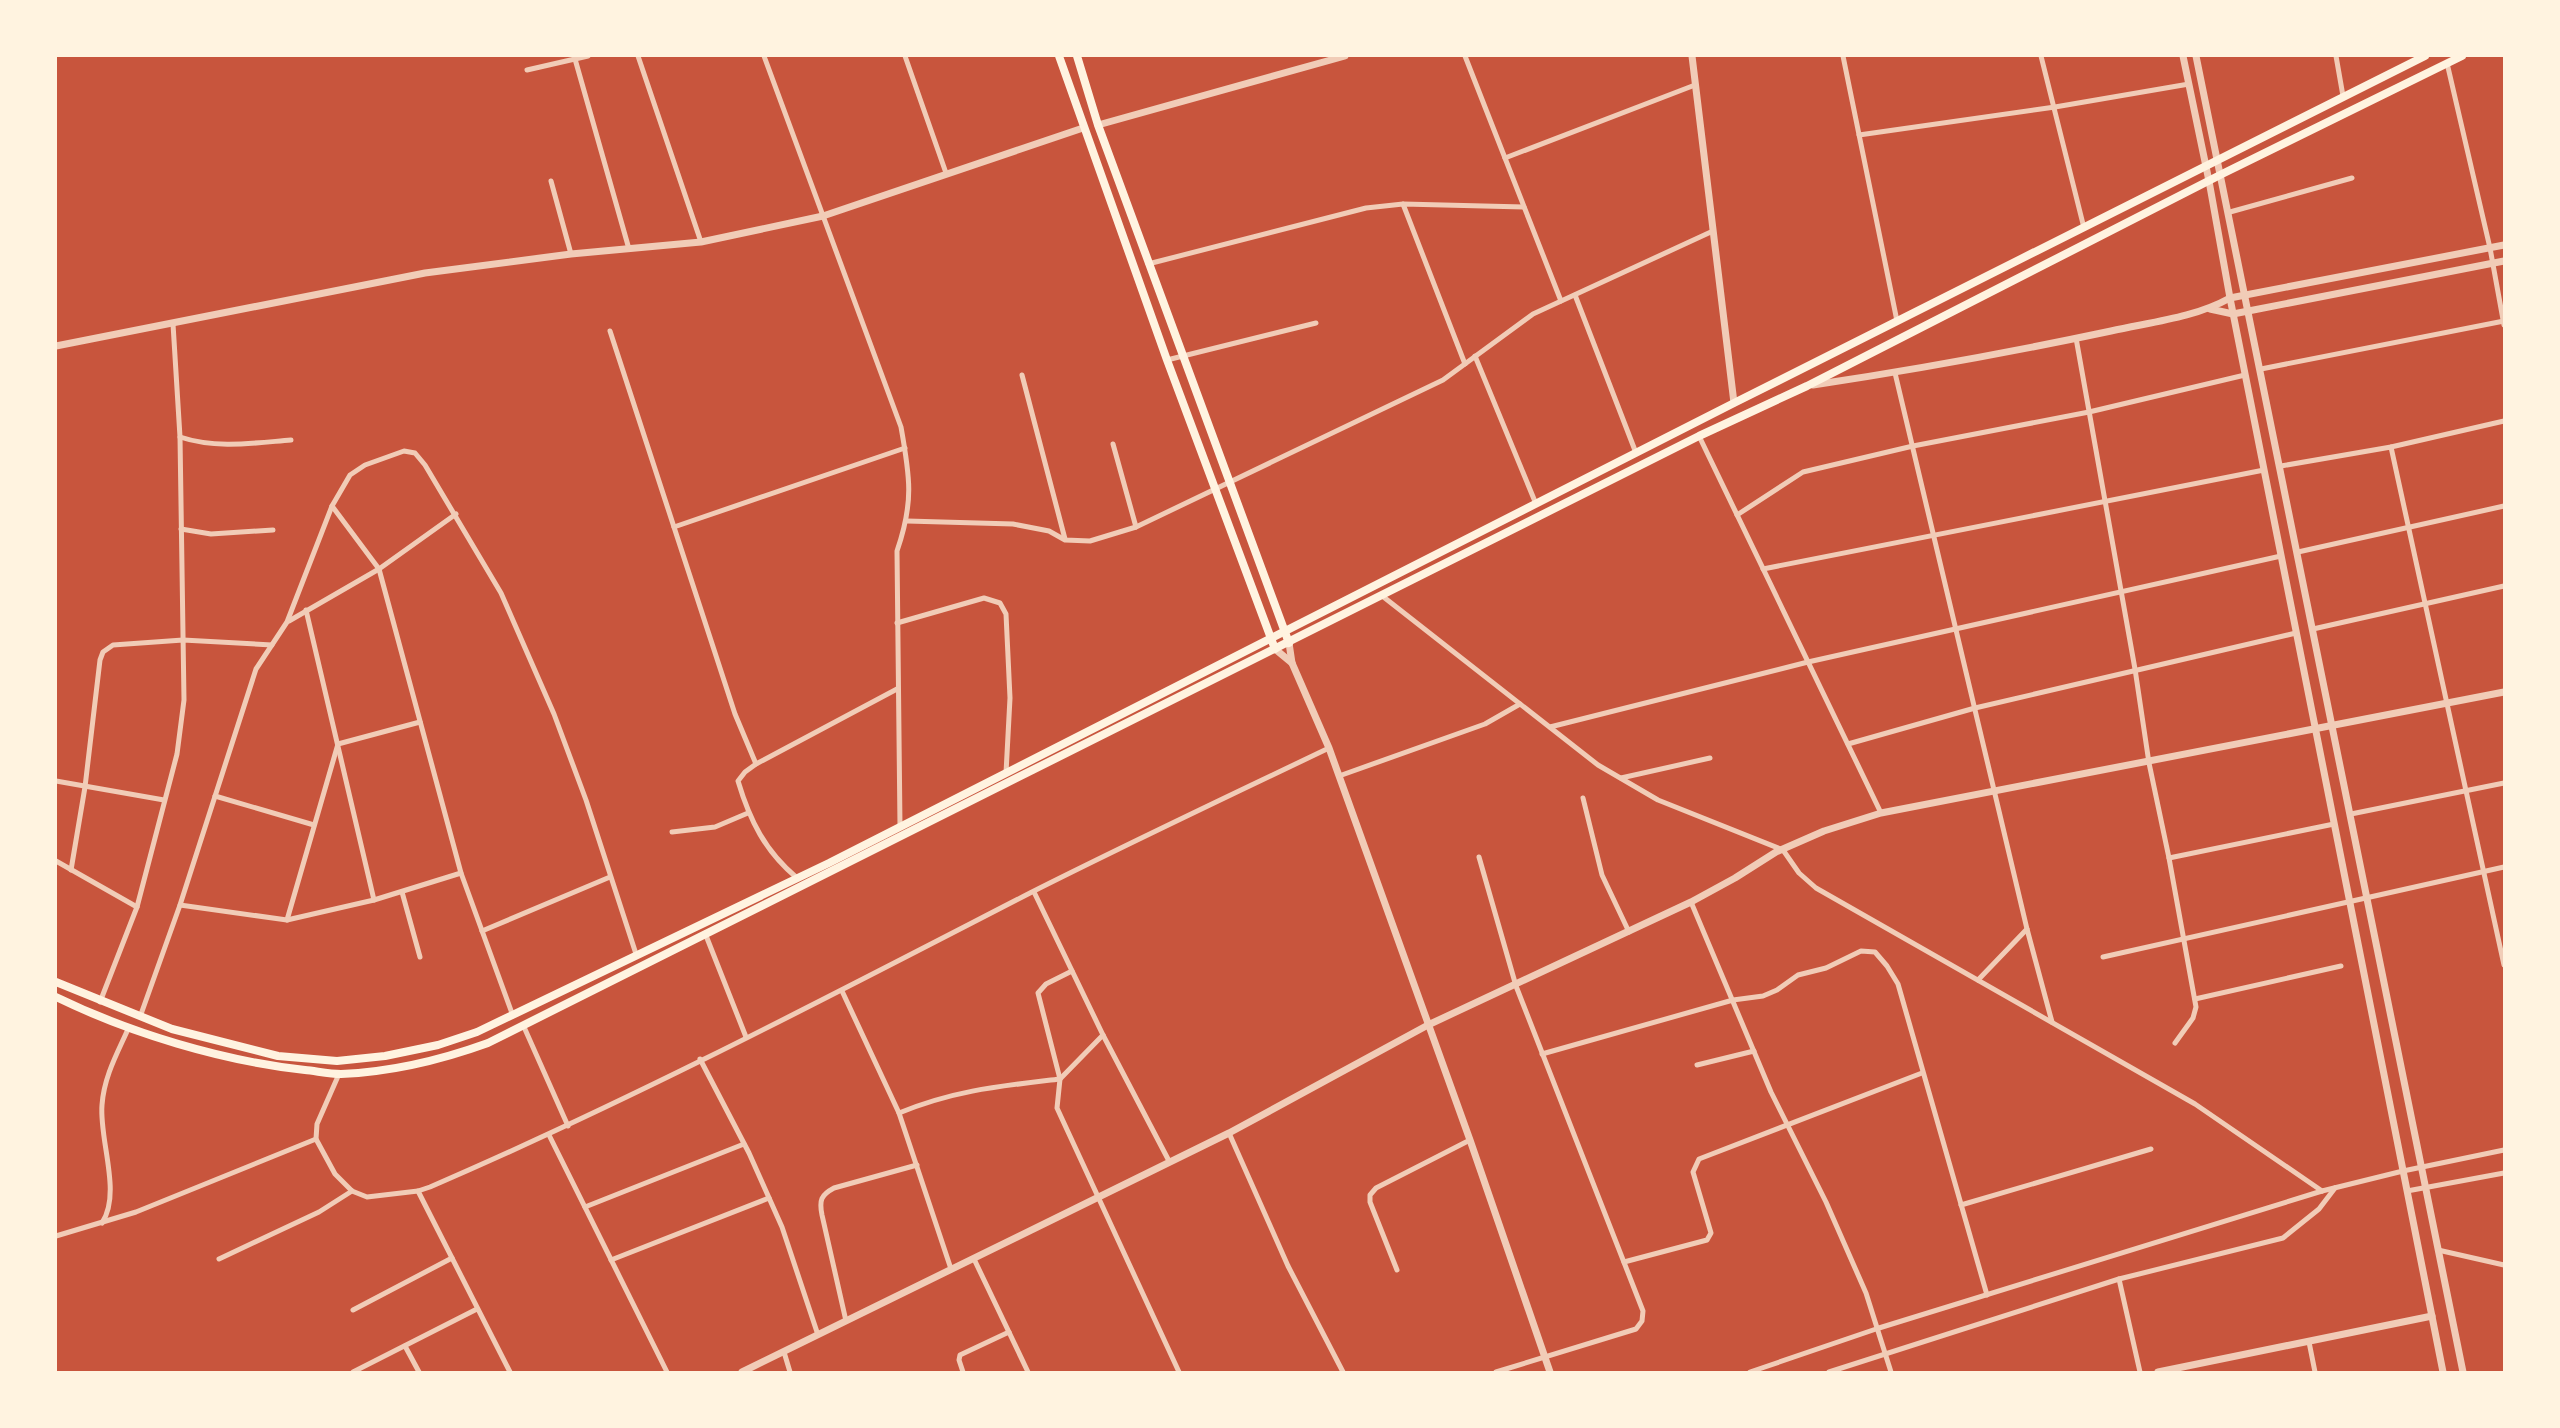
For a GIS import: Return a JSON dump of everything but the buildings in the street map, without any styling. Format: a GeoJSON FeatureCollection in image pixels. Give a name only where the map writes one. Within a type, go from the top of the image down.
{"type":"FeatureCollection","features":[{"type":"Feature","properties":{"kind":"main road"},"geometry":{"type":"LineString","coordinates":[[1059,56],[1167,360],[1275,649]]}},
{"type":"Feature","properties":{"kind":"main road"},"geometry":{"type":"LineString","coordinates":[[1077,56],[1098,126],[1289,643]]}},
{"type":"Feature","properties":{"kind":"main road"},"geometry":{"type":"LineString","coordinates":[[56,982],[100,1002],[172,1029],[278,1056],[337,1061],[385,1056],[438,1045],[477,1032],[900,827],[2218,158],[2425,56]]}},
{"type":"Feature","properties":{"kind":"main road"},"geometry":{"type":"LineString","coordinates":[[56,997],[93,1015],[180,1043],[266,1066],[339,1074],[392,1069],[446,1058],[488,1043],[524,1027],[705,933],[1699,436],[1807,386],[2222,174],[2462,56]]}},
{"type":"Feature","properties":{"kind":"street"},"geometry":{"type":"LineString","coordinates":[[527,70],[588,56]]}},
{"type":"Feature","properties":{"kind":"street"},"geometry":{"type":"LineString","coordinates":[[638,56],[702,242]]}},
{"type":"Feature","properties":{"kind":"street"},"geometry":{"type":"LineString","coordinates":[[764,56],[901,428],[905,448],[910,483],[907,521],[897,551],[900,827]]}},
{"type":"Feature","properties":{"kind":"street"},"geometry":{"type":"LineString","coordinates":[[905,56],[946,173]]}},
{"type":"Feature","properties":{"kind":"street"},"geometry":{"type":"LineString","coordinates":[[1098,126],[1345,56]]}},
{"type":"Feature","properties":{"kind":"street"},"geometry":{"type":"LineString","coordinates":[[1465,56],[1562,301]]}},
{"type":"Feature","properties":{"kind":"street"},"geometry":{"type":"LineString","coordinates":[[1692,56],[1734,403]]}},
{"type":"Feature","properties":{"kind":"street"},"geometry":{"type":"LineString","coordinates":[[1843,56],[1897,321]]}},
{"type":"Feature","properties":{"kind":"street"},"geometry":{"type":"LineString","coordinates":[[2041,56],[2084,228]]}},
{"type":"Feature","properties":{"kind":"street"},"geometry":{"type":"LineString","coordinates":[[2182,56],[2206,165],[2233,314],[2443,1372]]}},
{"type":"Feature","properties":{"kind":"street"},"geometry":{"type":"LineString","coordinates":[[2196,56],[2230,212],[2463,1372]]}},
{"type":"Feature","properties":{"kind":"street"},"geometry":{"type":"LineString","coordinates":[[2336,56],[2343,96]]}},
{"type":"Feature","properties":{"kind":"street"},"geometry":{"type":"LineString","coordinates":[[575,58],[628,249]]}},
{"type":"Feature","properties":{"kind":"street"},"geometry":{"type":"LineString","coordinates":[[2261,369],[2504,323],[2491,264],[2490,248],[2447,63]]}},
{"type":"Feature","properties":{"kind":"street"},"geometry":{"type":"LineString","coordinates":[[1859,135],[2055,107],[2189,84]]}},
{"type":"Feature","properties":{"kind":"street"},"geometry":{"type":"LineString","coordinates":[[1505,158],[1695,85]]}},
{"type":"Feature","properties":{"kind":"street"},"geometry":{"type":"LineString","coordinates":[[56,346],[425,273],[571,254],[702,242],[823,216],[1083,128]]}},
{"type":"Feature","properties":{"kind":"street"},"geometry":{"type":"LineString","coordinates":[[2230,212],[2352,178]]}},
{"type":"Feature","properties":{"kind":"street"},"geometry":{"type":"LineString","coordinates":[[551,181],[571,254]]}},
{"type":"Feature","properties":{"kind":"street"},"geometry":{"type":"LineString","coordinates":[[1148,264],[1366,208],[1403,204],[1524,207]]}},
{"type":"Feature","properties":{"kind":"street"},"geometry":{"type":"LineString","coordinates":[[1403,204],[1465,364]]}},
{"type":"Feature","properties":{"kind":"street"},"geometry":{"type":"LineString","coordinates":[[907,521],[1014,524],[1049,531],[1065,540],[1090,541],[1136,527],[1443,380],[1533,314],[1713,231]]}},
{"type":"Feature","properties":{"kind":"street"},"geometry":{"type":"LineString","coordinates":[[1807,386],[1895,373],[2076,338],[2210,309],[2230,298],[2505,245]]}},
{"type":"Feature","properties":{"kind":"street"},"geometry":{"type":"LineString","coordinates":[[2210,309],[2233,314],[2505,261]]}},
{"type":"Feature","properties":{"kind":"street"},"geometry":{"type":"LineString","coordinates":[[1575,295],[1636,453]]}},
{"type":"Feature","properties":{"kind":"street"},"geometry":{"type":"LineString","coordinates":[[1167,360],[1316,323]]}},
{"type":"Feature","properties":{"kind":"street"},"geometry":{"type":"LineString","coordinates":[[100,1002],[137,907],[177,754],[184,700],[180,437],[173,324]]}},
{"type":"Feature","properties":{"kind":"street"},"geometry":{"type":"LineString","coordinates":[[610,331],[735,714],[756,764]]}},
{"type":"Feature","properties":{"kind":"street"},"geometry":{"type":"LineString","coordinates":[[2076,338],[2122,592],[2149,763],[2195,999],[2196,1007],[2193,1018],[2175,1042]]}},
{"type":"Feature","properties":{"kind":"street"},"geometry":{"type":"LineString","coordinates":[[1475,356],[1536,504]]}},
{"type":"Feature","properties":{"kind":"street"},"geometry":{"type":"LineString","coordinates":[[1895,373],[2027,929],[2052,1022]]}},
{"type":"Feature","properties":{"kind":"street"},"geometry":{"type":"LineString","coordinates":[[1022,375],[1065,540]]}},
{"type":"Feature","properties":{"kind":"street"},"geometry":{"type":"LineString","coordinates":[[1737,515],[1803,472],[1913,446],[2089,412],[2245,375]]}},
{"type":"Feature","properties":{"kind":"street"},"geometry":{"type":"LineString","coordinates":[[2281,466],[2391,447],[2505,421]]}},
{"type":"Feature","properties":{"kind":"street"},"geometry":{"type":"LineString","coordinates":[[1699,436],[1881,813]]}},
{"type":"Feature","properties":{"kind":"street"},"geometry":{"type":"LineString","coordinates":[[180,437],[195,442],[230,444],[291,440]]}},
{"type":"Feature","properties":{"kind":"street"},"geometry":{"type":"LineString","coordinates":[[1113,444],[1136,527]]}},
{"type":"Feature","properties":{"kind":"street"},"geometry":{"type":"LineString","coordinates":[[2391,447],[2505,965]]}},
{"type":"Feature","properties":{"kind":"street"},"geometry":{"type":"LineString","coordinates":[[674,527],[905,448]]}},
{"type":"Feature","properties":{"kind":"street"},"geometry":{"type":"LineString","coordinates":[[140,1017],[180,905],[256,669],[287,622],[332,506],[350,475],[365,465],[404,451],[415,453],[425,465],[501,593],[554,714],[586,800],[636,954]]}},
{"type":"Feature","properties":{"kind":"street"},"geometry":{"type":"LineString","coordinates":[[1763,569],[2264,470]]}},
{"type":"Feature","properties":{"kind":"street"},"geometry":{"type":"LineString","coordinates":[[332,506],[379,569],[461,873],[513,1016]]}},
{"type":"Feature","properties":{"kind":"street"},"geometry":{"type":"LineString","coordinates":[[2298,552],[2505,506]]}},
{"type":"Feature","properties":{"kind":"street"},"geometry":{"type":"LineString","coordinates":[[287,622],[379,569],[456,514]]}},
{"type":"Feature","properties":{"kind":"street"},"geometry":{"type":"LineString","coordinates":[[181,530],[211,534],[273,530]]}},
{"type":"Feature","properties":{"kind":"street"},"geometry":{"type":"LineString","coordinates":[[1550,727],[1808,662],[2281,555]]}},
{"type":"Feature","properties":{"kind":"street"},"geometry":{"type":"LineString","coordinates":[[2313,629],[2505,586]]}},
{"type":"Feature","properties":{"kind":"street"},"geometry":{"type":"LineString","coordinates":[[1382,595],[1598,765],[1658,800],[1780,851],[1816,888],[2195,1104],[2322,1191]]}},
{"type":"Feature","properties":{"kind":"street"},"geometry":{"type":"LineString","coordinates":[[897,623],[984,598],[1000,603],[1006,614],[1010,698],[1006,773]]}},
{"type":"Feature","properties":{"kind":"street"},"geometry":{"type":"LineString","coordinates":[[306,610],[374,900]]}},
{"type":"Feature","properties":{"kind":"street"},"geometry":{"type":"LineString","coordinates":[[1848,744],[1975,708],[2296,633]]}},
{"type":"Feature","properties":{"kind":"street"},"geometry":{"type":"LineString","coordinates":[[71,870],[85,787],[100,660],[103,652],[113,645],[183,640],[272,645]]}},
{"type":"Feature","properties":{"kind":"street"},"geometry":{"type":"LineString","coordinates":[[1289,643],[1292,663],[1329,748],[1470,1140],[1550,1372]]}},
{"type":"Feature","properties":{"kind":"street"},"geometry":{"type":"LineString","coordinates":[[1275,649],[1292,663]]}},
{"type":"Feature","properties":{"kind":"street"},"geometry":{"type":"LineString","coordinates":[[797,878],[778,862],[760,838],[748,813],[738,781],[756,764],[897,689]]}},
{"type":"Feature","properties":{"kind":"street"},"geometry":{"type":"LineString","coordinates":[[742,1372],[1229,1133],[1428,1025],[1516,986],[1691,902],[1780,851],[1824,831],[1881,813],[2149,763],[2505,692]]}},
{"type":"Feature","properties":{"kind":"street"},"geometry":{"type":"LineString","coordinates":[[1339,776],[1485,724],[1520,704]]}},
{"type":"Feature","properties":{"kind":"street"},"geometry":{"type":"LineString","coordinates":[[338,744],[420,722]]}},
{"type":"Feature","properties":{"kind":"street"},"geometry":{"type":"LineString","coordinates":[[287,920],[338,744]]}},
{"type":"Feature","properties":{"kind":"street"},"geometry":{"type":"LineString","coordinates":[[339,1074],[317,1124],[316,1139],[335,1174],[352,1191],[367,1197],[418,1191],[568,1126],[842,991],[1034,892],[1329,748]]}},
{"type":"Feature","properties":{"kind":"street"},"geometry":{"type":"LineString","coordinates":[[1620,778],[1710,758]]}},
{"type":"Feature","properties":{"kind":"street"},"geometry":{"type":"LineString","coordinates":[[56,781],[164,800]]}},
{"type":"Feature","properties":{"kind":"street"},"geometry":{"type":"LineString","coordinates":[[2351,814],[2505,783]]}},
{"type":"Feature","properties":{"kind":"street"},"geometry":{"type":"LineString","coordinates":[[215,796],[314,825]]}},
{"type":"Feature","properties":{"kind":"street"},"geometry":{"type":"LineString","coordinates":[[1583,798],[1602,875],[1629,932]]}},
{"type":"Feature","properties":{"kind":"street"},"geometry":{"type":"LineString","coordinates":[[672,832],[715,827],[748,813]]}},
{"type":"Feature","properties":{"kind":"street"},"geometry":{"type":"LineString","coordinates":[[2169,858],[2334,824]]}},
{"type":"Feature","properties":{"kind":"street"},"geometry":{"type":"LineString","coordinates":[[1479,857],[1516,986],[1643,1311],[1642,1321],[1636,1329],[1496,1372]]}},
{"type":"Feature","properties":{"kind":"street"},"geometry":{"type":"LineString","coordinates":[[56,861],[137,907]]}},
{"type":"Feature","properties":{"kind":"street"},"geometry":{"type":"LineString","coordinates":[[2103,957],[2505,867]]}},
{"type":"Feature","properties":{"kind":"street"},"geometry":{"type":"LineString","coordinates":[[180,905],[287,920],[374,900],[461,873]]}},
{"type":"Feature","properties":{"kind":"street"},"geometry":{"type":"LineString","coordinates":[[482,931],[610,877]]}},
{"type":"Feature","properties":{"kind":"street"},"geometry":{"type":"LineString","coordinates":[[402,892],[420,957]]}},
{"type":"Feature","properties":{"kind":"street"},"geometry":{"type":"LineString","coordinates":[[1034,892],[1103,1035],[1169,1161]]}},
{"type":"Feature","properties":{"kind":"street"},"geometry":{"type":"LineString","coordinates":[[1691,902],[1754,1051],[1826,1202],[1866,1293],[1892,1372]]}},
{"type":"Feature","properties":{"kind":"street"},"geometry":{"type":"LineString","coordinates":[[1978,980],[2027,929]]}},
{"type":"Feature","properties":{"kind":"street"},"geometry":{"type":"LineString","coordinates":[[705,933],[746,1037]]}},
{"type":"Feature","properties":{"kind":"street"},"geometry":{"type":"LineString","coordinates":[[1542,1054],[1733,1000],[1763,996],[1777,990],[1798,975],[1826,968],[1861,951],[1875,952],[1898,984],[1987,1295]]}},
{"type":"Feature","properties":{"kind":"street"},"geometry":{"type":"LineString","coordinates":[[2195,999],[2341,966]]}},
{"type":"Feature","properties":{"kind":"street"},"geometry":{"type":"LineString","coordinates":[[1072,971],[1046,984],[1038,993],[1060,1079],[1057,1108],[1179,1372]]}},
{"type":"Feature","properties":{"kind":"street"},"geometry":{"type":"LineString","coordinates":[[842,991],[899,1113],[951,1269]]}},
{"type":"Feature","properties":{"kind":"street"},"geometry":{"type":"LineString","coordinates":[[102,1223],[108,1214],[111,1194],[103,1137],[102,1107],[105,1081],[129,1026]]}},
{"type":"Feature","properties":{"kind":"street"},"geometry":{"type":"LineString","coordinates":[[524,1027],[568,1126]]}},
{"type":"Feature","properties":{"kind":"street"},"geometry":{"type":"LineString","coordinates":[[899,1113],[932,1099],[960,1092],[1060,1079],[1103,1035]]}},
{"type":"Feature","properties":{"kind":"street"},"geometry":{"type":"LineString","coordinates":[[1696,1065],[1754,1051]]}},
{"type":"Feature","properties":{"kind":"street"},"geometry":{"type":"LineString","coordinates":[[700,1059],[744,1144],[782,1227],[818,1335]]}},
{"type":"Feature","properties":{"kind":"street"},"geometry":{"type":"LineString","coordinates":[[1624,1262],[1707,1240],[1711,1233],[1693,1172],[1699,1159],[1922,1073]]}},
{"type":"Feature","properties":{"kind":"street"},"geometry":{"type":"LineString","coordinates":[[1229,1133],[1287,1266],[1343,1372]]}},
{"type":"Feature","properties":{"kind":"street"},"geometry":{"type":"LineString","coordinates":[[549,1135],[667,1372]]}},
{"type":"Feature","properties":{"kind":"street"},"geometry":{"type":"LineString","coordinates":[[56,1236],[102,1223],[186,1192],[316,1139]]}},
{"type":"Feature","properties":{"kind":"street"},"geometry":{"type":"LineString","coordinates":[[1397,1270],[1370,1202],[1370,1195],[1376,1188],[1470,1140]]}},
{"type":"Feature","properties":{"kind":"street"},"geometry":{"type":"LineString","coordinates":[[585,1207],[744,1144]]}},
{"type":"Feature","properties":{"kind":"street"},"geometry":{"type":"LineString","coordinates":[[1960,1205],[2151,1149]]}},
{"type":"Feature","properties":{"kind":"street"},"geometry":{"type":"LineString","coordinates":[[1750,1372],[1879,1329],[2322,1191],[2403,1171],[2505,1150]]}},
{"type":"Feature","properties":{"kind":"street"},"geometry":{"type":"LineString","coordinates":[[846,1321],[821,1208],[820,1202],[823,1194],[834,1188],[917,1165]]}},
{"type":"Feature","properties":{"kind":"street"},"geometry":{"type":"LineString","coordinates":[[2407,1191],[2505,1173]]}},
{"type":"Feature","properties":{"kind":"street"},"geometry":{"type":"LineString","coordinates":[[1829,1372],[2119,1280],[2283,1238],[2319,1209],[2336,1188]]}},
{"type":"Feature","properties":{"kind":"street"},"geometry":{"type":"LineString","coordinates":[[219,1258],[319,1212],[352,1191]]}},
{"type":"Feature","properties":{"kind":"street"},"geometry":{"type":"LineString","coordinates":[[418,1191],[510,1372]]}},
{"type":"Feature","properties":{"kind":"street"},"geometry":{"type":"LineString","coordinates":[[611,1260],[769,1198]]}},
{"type":"Feature","properties":{"kind":"street"},"geometry":{"type":"LineString","coordinates":[[2438,1250],[2505,1265]]}},
{"type":"Feature","properties":{"kind":"street"},"geometry":{"type":"LineString","coordinates":[[353,1310],[452,1258]]}},
{"type":"Feature","properties":{"kind":"street"},"geometry":{"type":"LineString","coordinates":[[974,1259],[1028,1372]]}},
{"type":"Feature","properties":{"kind":"street"},"geometry":{"type":"LineString","coordinates":[[2119,1280],[2140,1372]]}},
{"type":"Feature","properties":{"kind":"street"},"geometry":{"type":"LineString","coordinates":[[353,1372],[477,1309]]}},
{"type":"Feature","properties":{"kind":"street"},"geometry":{"type":"LineString","coordinates":[[2158,1372],[2432,1316]]}},
{"type":"Feature","properties":{"kind":"street"},"geometry":{"type":"LineString","coordinates":[[963,1372],[959,1360],[960,1355],[1009,1332]]}},
{"type":"Feature","properties":{"kind":"street"},"geometry":{"type":"LineString","coordinates":[[2309,1342],[2316,1372]]}},
{"type":"Feature","properties":{"kind":"street"},"geometry":{"type":"LineString","coordinates":[[405,1346],[419,1372]]}},
{"type":"Feature","properties":{"kind":"street"},"geometry":{"type":"LineString","coordinates":[[784,1352],[790,1372]]}}]}
